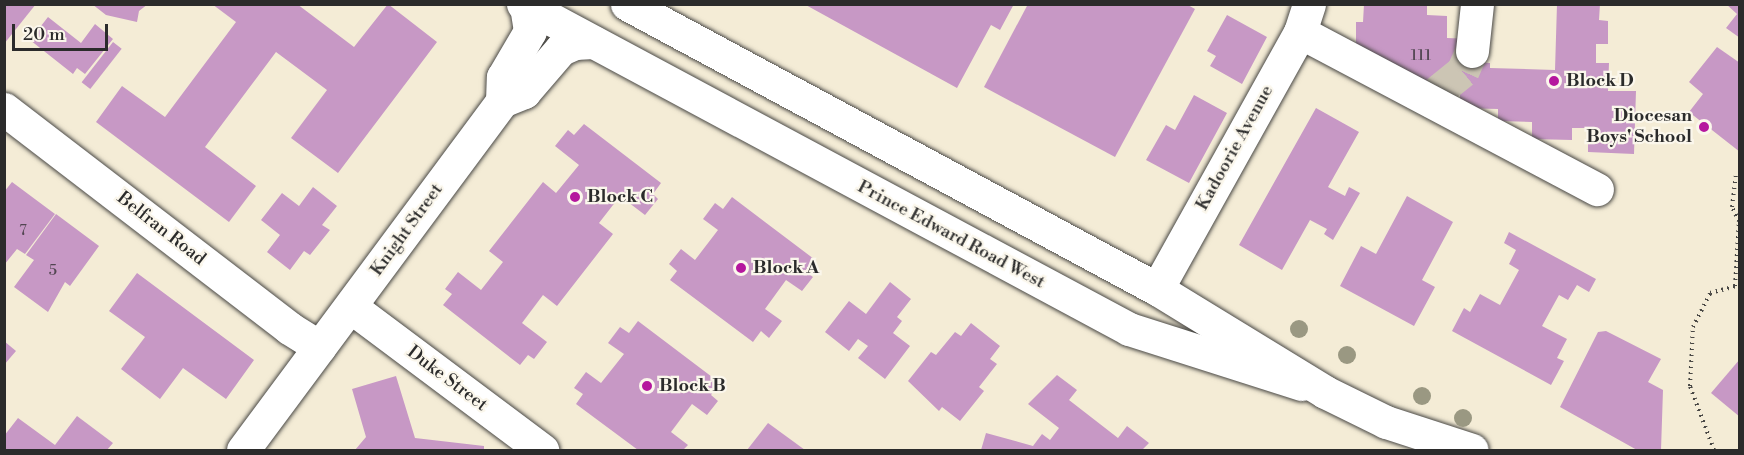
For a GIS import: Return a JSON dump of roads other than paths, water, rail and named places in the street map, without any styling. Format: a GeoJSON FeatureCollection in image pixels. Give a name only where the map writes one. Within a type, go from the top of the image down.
{"type":"FeatureCollection","features":[{"type":"Feature","properties":{"kind":"street","name":"Prince Edward Road West"},"geometry":{"type":"LineString","coordinates":[[627,4],[1157,289],[1325,392],[1386,422],[1472,450]]}},
{"type":"Feature","properties":{"kind":"street"},"geometry":{"type":"LineString","coordinates":[[1472,51],[1477,4]]}},
{"type":"Feature","properties":{"kind":"street","name":"Prince Edward Road West"},"geometry":{"type":"LineString","coordinates":[[524,5],[1130,329],[1325,392]]}},
{"type":"Feature","properties":{"kind":"street"},"geometry":{"type":"LineString","coordinates":[[502,101],[503,78],[530,31],[524,5]]}},
{"type":"Feature","properties":{"kind":"street","name":"Kadoorie Avenue"},"geometry":{"type":"LineString","coordinates":[[1157,289],[1304,18]]}},
{"type":"Feature","properties":{"kind":"street"},"geometry":{"type":"LineString","coordinates":[[1304,18],[1431,95],[1596,189]]}},
{"type":"Feature","properties":{"kind":"street","name":"Knight Street"},"geometry":{"type":"LineString","coordinates":[[243,450],[502,101],[524,92],[561,49],[593,42]]}},
{"type":"Feature","properties":{"kind":"street","name":"Belfran Road"},"geometry":{"type":"LineString","coordinates":[[4,109],[289,328],[320,347]]}},
{"type":"Feature","properties":{"kind":"street","name":"Duke Street"},"geometry":{"type":"LineString","coordinates":[[351,307],[542,450]]}},
{"type":"Feature","properties":{"kind":"street","name":"Prince Edward Road West"},"geometry":{"type":"LineString","coordinates":[[1386,422],[1425,450]]}},
{"type":"Feature","properties":{"kind":"tunnel"},"geometry":{"type":"LineString","coordinates":[[1437,92],[1463,71],[1472,51]]}},
{"type":"Feature","properties":{"kind":"place","name":"Block D"},"geometry":{"type":"Point","coordinates":[1554,81]}},
{"type":"Feature","properties":{"kind":"place","name":"Diocesan Boys' School"},"geometry":{"type":"Point","coordinates":[1704,127]}},
{"type":"Feature","properties":{"kind":"place","name":"Block C"},"geometry":{"type":"Point","coordinates":[575,197]}},
{"type":"Feature","properties":{"kind":"place","name":"Block A"},"geometry":{"type":"Point","coordinates":[741,268]}},
{"type":"Feature","properties":{"kind":"place","name":"Block B"},"geometry":{"type":"Point","coordinates":[647,386]}}]}
